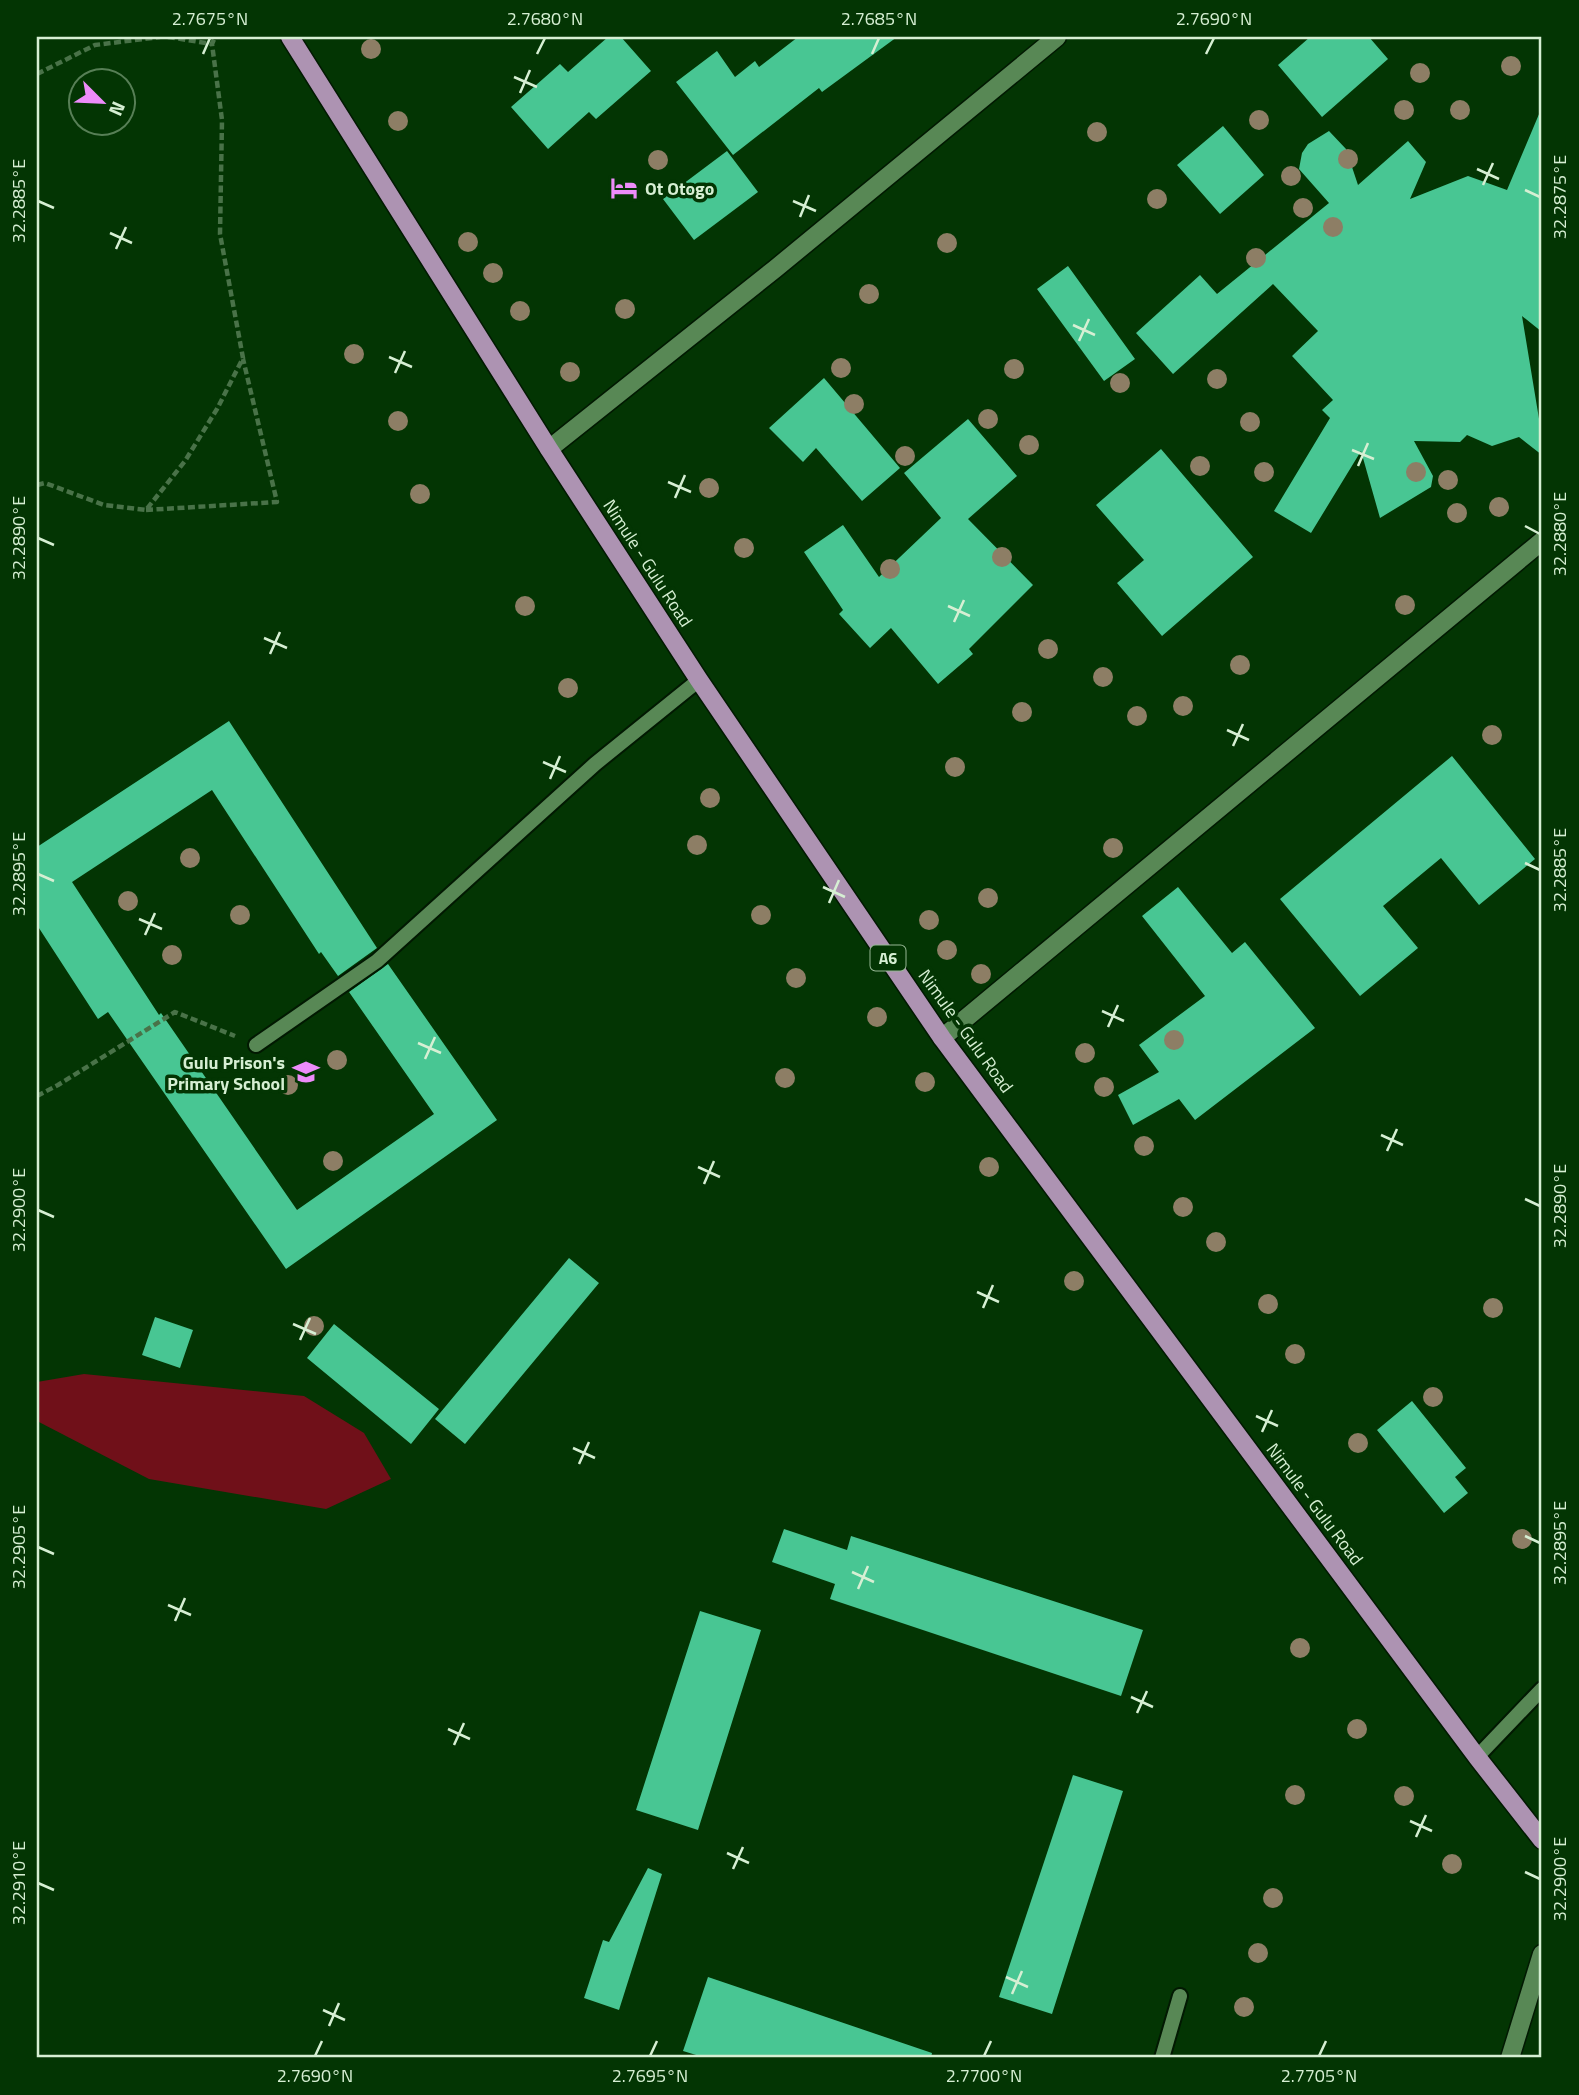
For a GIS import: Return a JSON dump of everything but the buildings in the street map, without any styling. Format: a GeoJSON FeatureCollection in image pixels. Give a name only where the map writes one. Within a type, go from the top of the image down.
{"type":"FeatureCollection","features":[{"type":"Feature","properties":{"kind":"main road","name":"Nimule - Gulu Road"},"geometry":{"type":"LineString","coordinates":[[290,37],[549,449],[699,680],[942,1038],[1542,1840]]}},
{"type":"Feature","properties":{"kind":"street"},"geometry":{"type":"LineString","coordinates":[[549,449],[848,209],[1056,37]]}},
{"type":"Feature","properties":{"kind":"street"},"geometry":{"type":"LineString","coordinates":[[942,1038],[1542,541]]}},
{"type":"Feature","properties":{"kind":"street"},"geometry":{"type":"LineString","coordinates":[[1510,2058],[1542,1954]]}},
{"type":"Feature","properties":{"kind":"lane"},"geometry":{"type":"LineString","coordinates":[[256,1045],[377,961],[596,764],[699,680]]}},
{"type":"Feature","properties":{"kind":"lane"},"geometry":{"type":"LineString","coordinates":[[1478,1757],[1542,1689]]}},
{"type":"Feature","properties":{"kind":"lane"},"geometry":{"type":"LineString","coordinates":[[1162,2058],[1180,1996]]}},
{"type":"Feature","properties":{"kind":"path"},"geometry":{"type":"LineString","coordinates":[[37,74],[95,45],[160,37]]}},
{"type":"Feature","properties":{"kind":"path"},"geometry":{"type":"LineString","coordinates":[[169,37],[212,44]]}},
{"type":"Feature","properties":{"kind":"path"},"geometry":{"type":"LineString","coordinates":[[37,485],[45,483],[104,505],[146,510],[277,502],[243,358],[220,234],[222,120],[212,44],[215,37]]}},
{"type":"Feature","properties":{"kind":"path"},"geometry":{"type":"LineString","coordinates":[[146,510],[185,461],[218,409],[243,358]]}},
{"type":"Feature","properties":{"kind":"path"},"geometry":{"type":"LineString","coordinates":[[37,1096],[175,1012],[256,1045]]}},
{"type":"Feature","properties":{"kind":"shaded area"},"geometry":{"type":"Polygon","coordinates":[[[84,1374],[304,1396],[364,1433],[391,1479],[326,1509],[149,1479],[37,1421],[37,1382],[84,1374]]]}},
{"type":"Feature","properties":{"kind":"place","name":"Ot Otogo"},"geometry":{"type":"Point","coordinates":[624,188]}},
{"type":"Feature","properties":{"kind":"place","name":"Gulu Prison's Primary School"},"geometry":{"type":"Point","coordinates":[306,1072]}}]}
